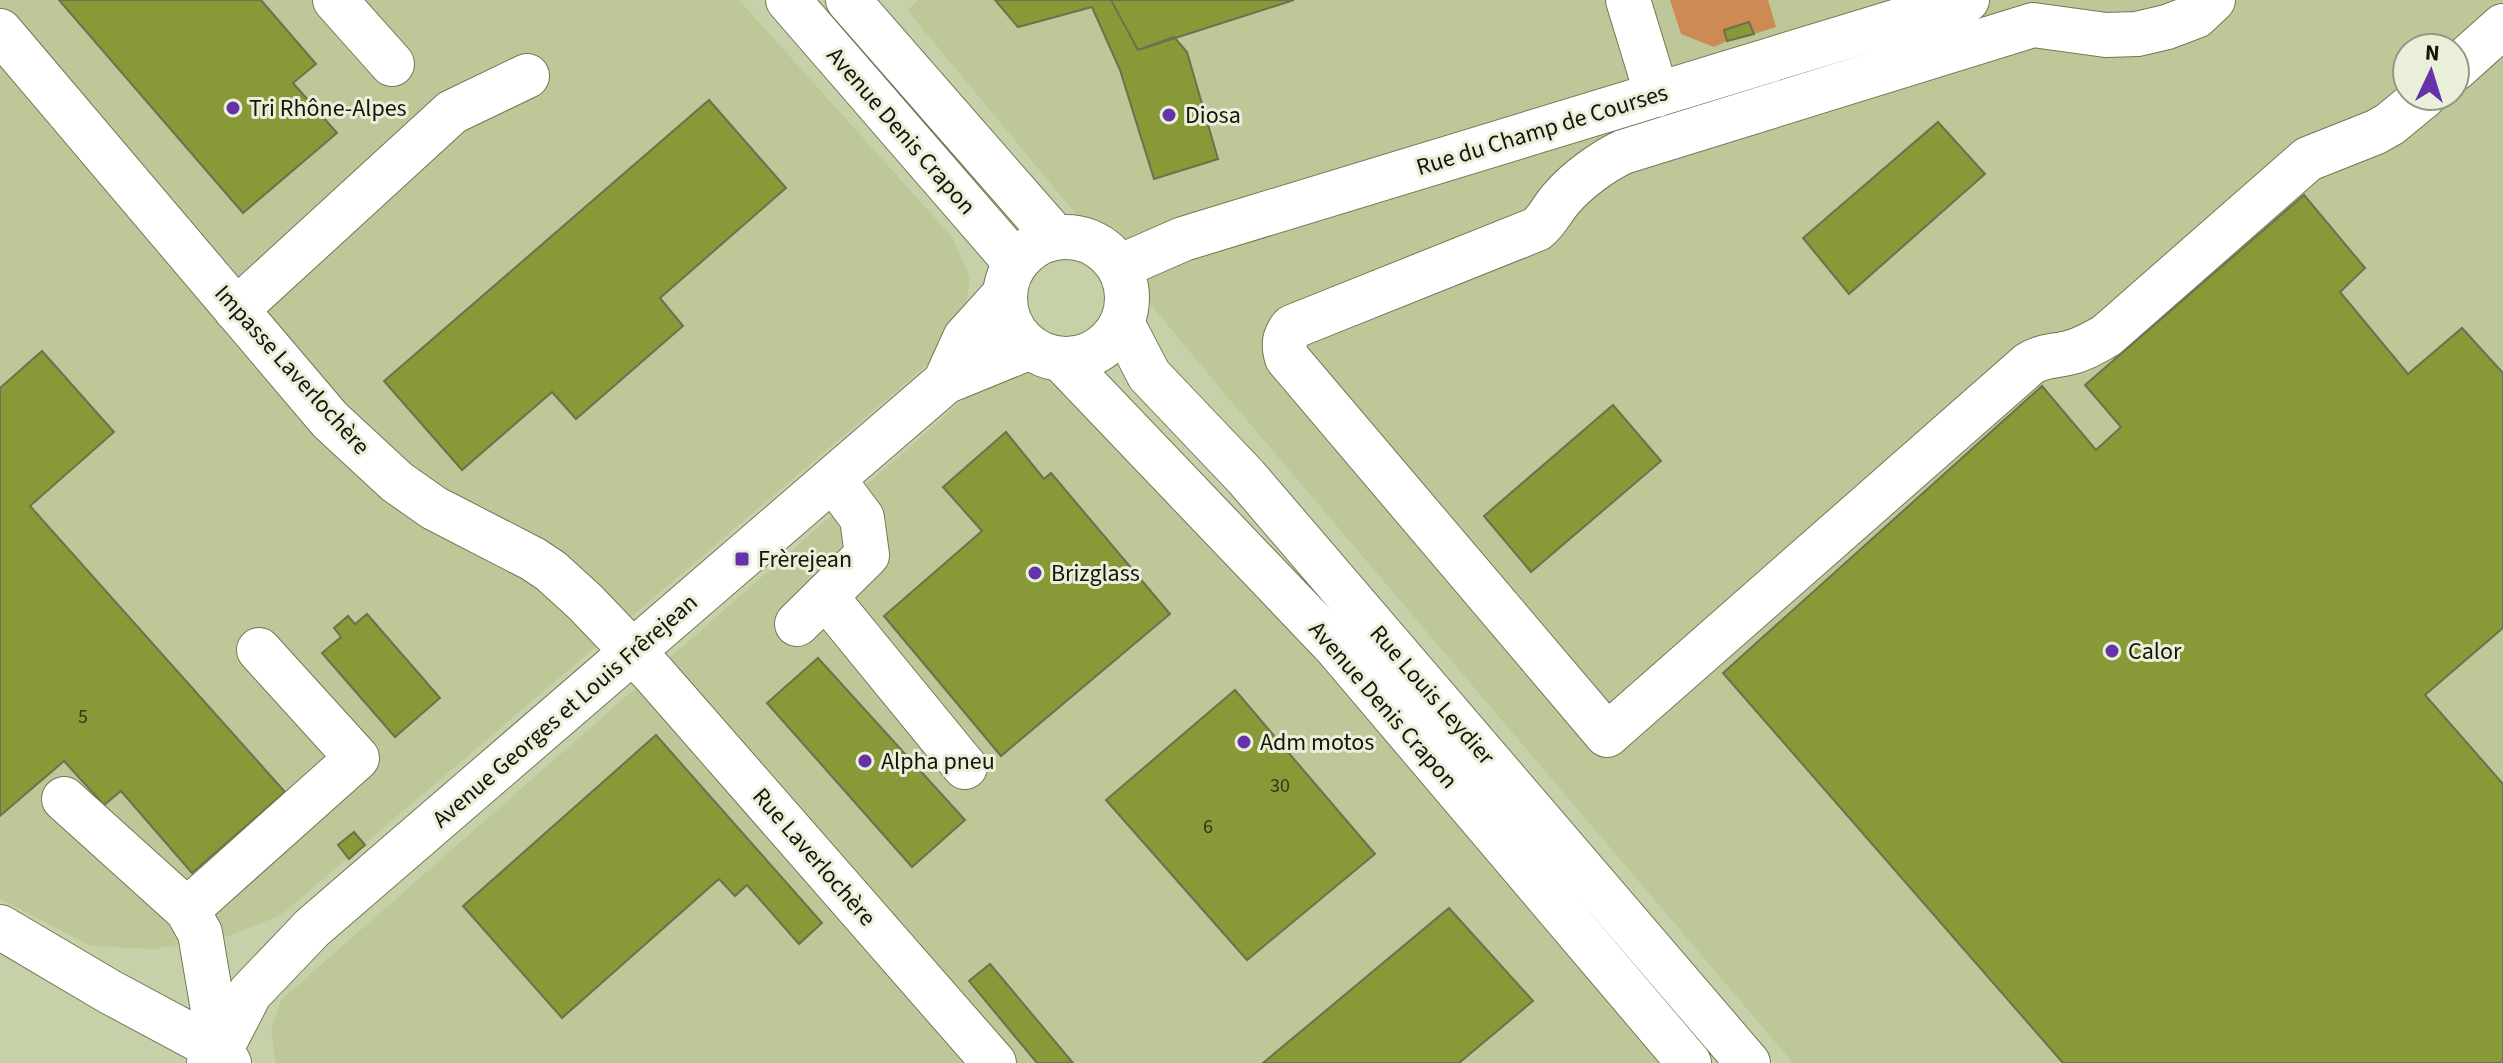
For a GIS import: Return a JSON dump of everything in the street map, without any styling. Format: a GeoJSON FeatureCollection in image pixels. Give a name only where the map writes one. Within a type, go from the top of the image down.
{"type":"FeatureCollection","features":[{"type":"Feature","properties":{"kind":"street"},"geometry":{"type":"LineString","coordinates":[[335,0],[392,64]]}},
{"type":"Feature","properties":{"kind":"street","name":"Avenue Denis Crapon"},"geometry":{"type":"LineString","coordinates":[[788,0],[1009,279]]}},
{"type":"Feature","properties":{"kind":"street","name":"Avenue Denis Crapon"},"geometry":{"type":"LineString","coordinates":[[848,0],[1055,237]]}},
{"type":"Feature","properties":{"kind":"street"},"geometry":{"type":"LineString","coordinates":[[1628,0],[1657,95]]}},
{"type":"Feature","properties":{"kind":"street","name":"Rue du Champ de Courses"},"geometry":{"type":"LineString","coordinates":[[1119,267],[1183,239],[1967,0]]}},
{"type":"Feature","properties":{"kind":"street"},"geometry":{"type":"LineString","coordinates":[[2213,0],[2196,16],[2137,34],[2106,35],[2033,25],[1623,152],[1605,160],[1561,199],[1546,222],[1537,229],[1292,327],[1286,334],[1284,347],[1287,358],[1607,735],[2029,364],[2041,356],[2067,354],[2087,348],[2106,336],[2308,159],[2376,132],[2405,112]]}},
{"type":"Feature","properties":{"kind":"street"},"geometry":{"type":"LineString","coordinates":[[2471,55],[2503,26]]}},
{"type":"Feature","properties":{"kind":"street","name":"Impasse Laverlochère"},"geometry":{"type":"LineString","coordinates":[[0,31],[330,420],[397,482],[434,508],[551,571],[634,652]]}},
{"type":"Feature","properties":{"kind":"street"},"geometry":{"type":"LineString","coordinates":[[236,310],[452,112],[527,76]]}},
{"type":"Feature","properties":{"kind":"street"},"geometry":{"type":"LineString","coordinates":[[1055,237],[1073,237],[1091,242],[1107,252],[1119,267],[1126,284],[1127,304],[1122,323],[1108,343],[1087,356],[1045,354],[1010,325],[1009,279],[1032,246],[1055,237]]}},
{"type":"Feature","properties":{"kind":"street","name":"Avenue Georges et Louis Frêrejean"},"geometry":{"type":"LineString","coordinates":[[219,1059],[250,993],[312,928],[945,382],[965,338],[1009,279]]}},
{"type":"Feature","properties":{"kind":"street","name":"Rue Louis Leydier"},"geometry":{"type":"LineString","coordinates":[[1122,323],[1149,375],[1246,477],[1748,1063]]}},
{"type":"Feature","properties":{"kind":"street","name":"Avenue Denis Crapon"},"geometry":{"type":"LineString","coordinates":[[1045,354],[1335,646],[1689,1063]]}},
{"type":"Feature","properties":{"kind":"street","name":"Avenue Georges et Louis Frêrejean"},"geometry":{"type":"LineString","coordinates":[[945,382],[1045,354]]}},
{"type":"Feature","properties":{"kind":"street"},"geometry":{"type":"LineString","coordinates":[[833,479],[862,518],[867,555],[811,610],[965,767]]}},
{"type":"Feature","properties":{"kind":"street"},"geometry":{"type":"LineString","coordinates":[[187,910],[357,758],[259,650]]}},
{"type":"Feature","properties":{"kind":"street","name":"Rue Laverlochère"},"geometry":{"type":"LineString","coordinates":[[634,652],[994,1063]]}},
{"type":"Feature","properties":{"kind":"street"},"geometry":{"type":"LineString","coordinates":[[64,799],[187,910],[200,933],[219,1059]]}},
{"type":"Feature","properties":{"kind":"street"},"geometry":{"type":"LineString","coordinates":[[0,927],[219,1059]]}},
{"type":"Feature","properties":{"kind":"shaded area"},"geometry":{"type":"Polygon","coordinates":[[[0,0],[739,0],[952,237],[970,277],[965,309],[943,351],[281,915],[226,937],[154,949],[91,946],[0,899],[0,0]]]}},
{"type":"Feature","properties":{"kind":"shaded area"},"geometry":{"type":"Polygon","coordinates":[[[919,0],[2503,0],[2503,1063],[1793,1063],[1234,405],[907,10],[919,0]]]}},
{"type":"Feature","properties":{"kind":"shaded area"},"geometry":{"type":"Polygon","coordinates":[[[1670,0],[1768,0],[1776,27],[1754,34],[1749,22],[1724,30],[1727,41],[1714,47],[1681,34],[1670,0]]]}},
{"type":"Feature","properties":{"kind":"shaded area"},"geometry":{"type":"Polygon","coordinates":[[[1028,362],[1059,374],[1090,399],[1663,1063],[276,1063],[271,1031],[281,1000],[997,370],[1028,362]]]}},
{"type":"Feature","properties":{"kind":"building","name":"Tri Rhône-Alpes"},"geometry":{"type":"Polygon","coordinates":[[[59,0],[261,0],[316,64],[293,83],[337,133],[243,213],[59,0]]]}},
{"type":"Feature","properties":{"kind":"building","name":"Diosa"},"geometry":{"type":"Polygon","coordinates":[[[995,0],[1111,0],[1138,50],[1174,37],[1187,52],[1218,159],[1154,179],[1120,70],[1092,7],[1018,27],[995,0]]]}},
{"type":"Feature","properties":{"kind":"building"},"geometry":{"type":"Polygon","coordinates":[[[1111,0],[1294,0],[1138,50],[1111,0]]]}},
{"type":"Feature","properties":{"kind":"building"},"geometry":{"type":"Polygon","coordinates":[[[1749,22],[1754,34],[1727,41],[1724,30],[1749,22]]]}},
{"type":"Feature","properties":{"kind":"building"},"geometry":{"type":"Polygon","coordinates":[[[709,100],[786,188],[660,298],[683,326],[576,419],[552,392],[462,470],[384,381],[709,100]]]}},
{"type":"Feature","properties":{"kind":"building"},"geometry":{"type":"Polygon","coordinates":[[[1938,122],[1985,174],[1849,294],[1803,238],[1938,122]]]}},
{"type":"Feature","properties":{"kind":"building","name":"Calor"},"geometry":{"type":"Polygon","coordinates":[[[2304,195],[2365,268],[2340,292],[2408,374],[2462,328],[2503,373],[2503,628],[2425,695],[2503,784],[2503,1063],[2063,1063],[1723,673],[2042,386],[2096,450],[2121,427],[2085,385],[2304,195]]]}},
{"type":"Feature","properties":{"kind":"building"},"geometry":{"type":"Polygon","coordinates":[[[42,351],[114,432],[30,506],[285,792],[192,873],[121,791],[104,805],[64,761],[0,816],[0,388],[42,351]]]}},
{"type":"Feature","properties":{"kind":"building"},"geometry":{"type":"Polygon","coordinates":[[[1613,405],[1661,461],[1531,572],[1484,516],[1613,405]]]}},
{"type":"Feature","properties":{"kind":"building","name":"Brizglass"},"geometry":{"type":"Polygon","coordinates":[[[1006,432],[1044,479],[1051,473],[1170,614],[1001,756],[884,616],[982,531],[943,487],[1006,432]]]}},
{"type":"Feature","properties":{"kind":"building"},"geometry":{"type":"Polygon","coordinates":[[[367,614],[440,698],[395,737],[322,653],[341,637],[334,628],[348,616],[355,624],[367,614]]]}},
{"type":"Feature","properties":{"kind":"building","name":"Alpha pneu"},"geometry":{"type":"Polygon","coordinates":[[[818,658],[965,820],[912,867],[767,703],[818,658]]]}},
{"type":"Feature","properties":{"kind":"building"},"geometry":{"type":"Polygon","coordinates":[[[1235,690],[1375,854],[1247,960],[1106,800],[1235,690]]]}},
{"type":"Feature","properties":{"kind":"building"},"geometry":{"type":"Polygon","coordinates":[[[656,735],[822,923],[799,944],[747,885],[735,896],[719,879],[562,1018],[463,906],[656,735]]]}},
{"type":"Feature","properties":{"kind":"building"},"geometry":{"type":"Polygon","coordinates":[[[354,832],[365,845],[349,859],[338,845],[354,832]]]}},
{"type":"Feature","properties":{"kind":"building"},"geometry":{"type":"Polygon","coordinates":[[[1449,908],[1533,1001],[1459,1063],[1263,1063],[1449,908]]]}},
{"type":"Feature","properties":{"kind":"building"},"geometry":{"type":"Polygon","coordinates":[[[990,964],[1073,1063],[1037,1063],[969,981],[990,964]]]}},
{"type":"Feature","properties":{"kind":"place","name":"Tri Rhône-Alpes"},"geometry":{"type":"Point","coordinates":[233,108]}},
{"type":"Feature","properties":{"kind":"place","name":"Diosa"},"geometry":{"type":"Point","coordinates":[1169,115]}},
{"type":"Feature","properties":{"kind":"place","name":"Frèrejean"},"geometry":{"type":"Point","coordinates":[742,559]}},
{"type":"Feature","properties":{"kind":"place","name":"Brizglass"},"geometry":{"type":"Point","coordinates":[1035,573]}},
{"type":"Feature","properties":{"kind":"place","name":"Calor"},"geometry":{"type":"Point","coordinates":[2112,651]}},
{"type":"Feature","properties":{"kind":"place","name":"Adm motos"},"geometry":{"type":"Point","coordinates":[1244,742]}},
{"type":"Feature","properties":{"kind":"place","name":"Alpha pneu"},"geometry":{"type":"Point","coordinates":[865,761]}}]}
